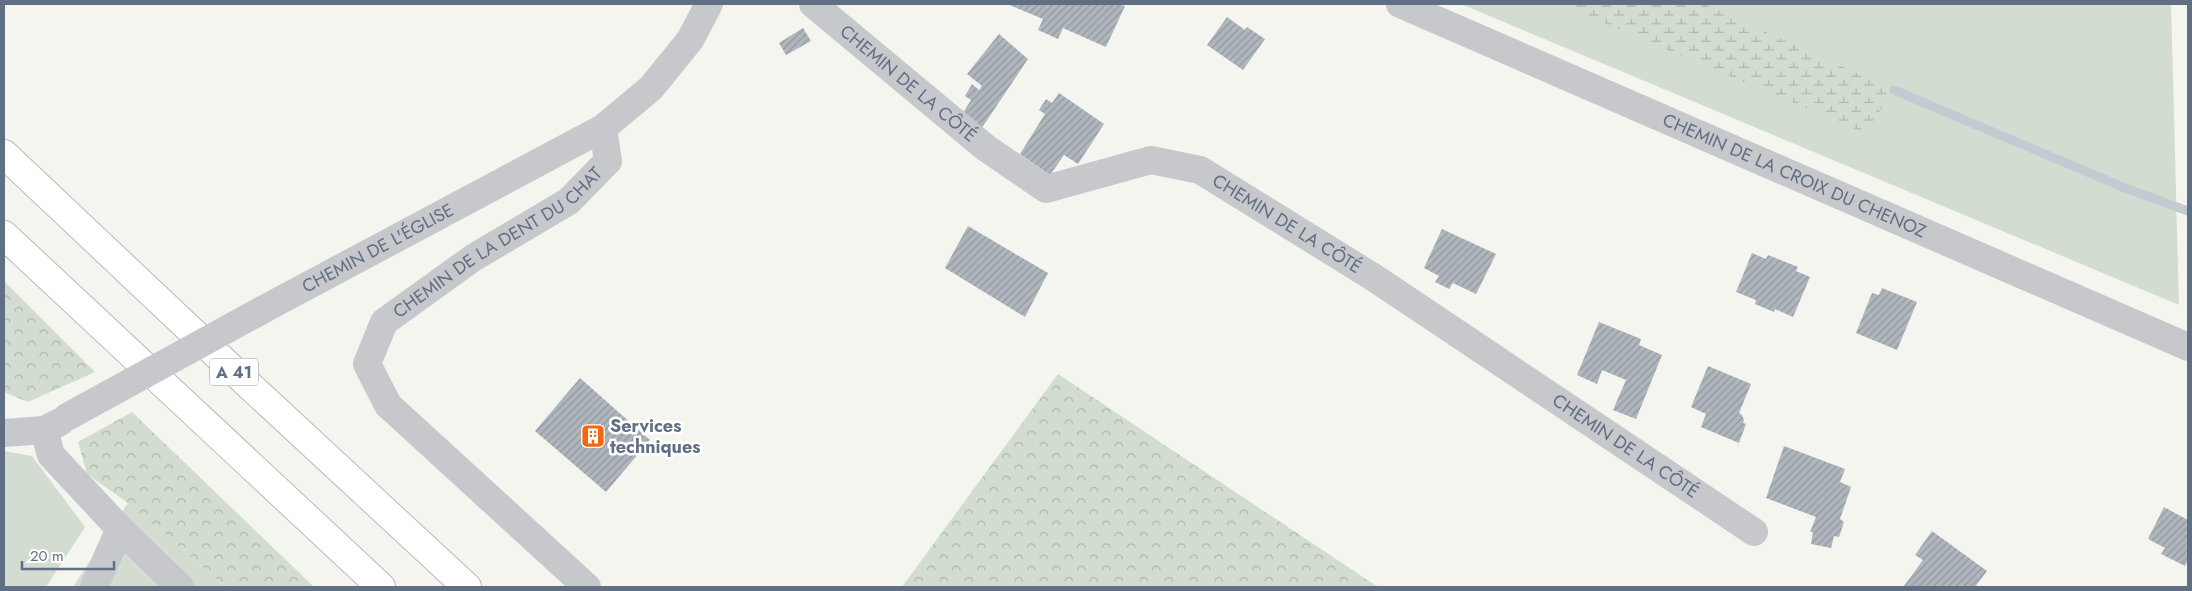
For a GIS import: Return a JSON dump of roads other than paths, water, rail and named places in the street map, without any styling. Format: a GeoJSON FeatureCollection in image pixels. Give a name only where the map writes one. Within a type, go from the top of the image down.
{"type":"FeatureCollection","features":[{"type":"Feature","properties":{"kind":"highway","name":"A 41"},"geometry":{"type":"LineString","coordinates":[[4,154],[467,587]]}},
{"type":"Feature","properties":{"kind":"highway"},"geometry":{"type":"LineString","coordinates":[[4,235],[381,587]]}},
{"type":"Feature","properties":{"kind":"street","name":"CHEMIN DE L'ÉGLISE"},"geometry":{"type":"LineString","coordinates":[[4,433],[44,430],[264,309],[603,128],[651,88],[690,40],[709,4]]}},
{"type":"Feature","properties":{"kind":"street","name":"CHEMIN DE LA CÔTÉ"},"geometry":{"type":"LineString","coordinates":[[813,4],[986,148],[1046,188],[1152,160],[1200,170],[1373,277],[1754,532]]}},
{"type":"Feature","properties":{"kind":"street","name":"CHEMIN DE LA CROIX DU CHENOZ"},"geometry":{"type":"LineString","coordinates":[[1400,4],[2188,347]]}},
{"type":"Feature","properties":{"kind":"street","name":"CHEMIN DE LA DENT DU CHAT"},"geometry":{"type":"LineString","coordinates":[[587,587],[388,405],[367,364],[384,322],[473,258],[568,201],[608,161],[603,128]]}},
{"type":"Feature","properties":{"kind":"street"},"geometry":{"type":"LineString","coordinates":[[44,430],[51,454],[120,529],[180,587]]}},
{"type":"Feature","properties":{"kind":"street"},"geometry":{"type":"LineString","coordinates":[[94,587],[120,529]]}},
{"type":"Feature","properties":{"kind":"waterway"},"geometry":{"type":"LineString","coordinates":[[1894,90],[2125,188],[2188,211]]}},
{"type":"Feature","properties":{"kind":"place","name":"Services techniques"},"geometry":{"type":"Point","coordinates":[593,436]}}]}
